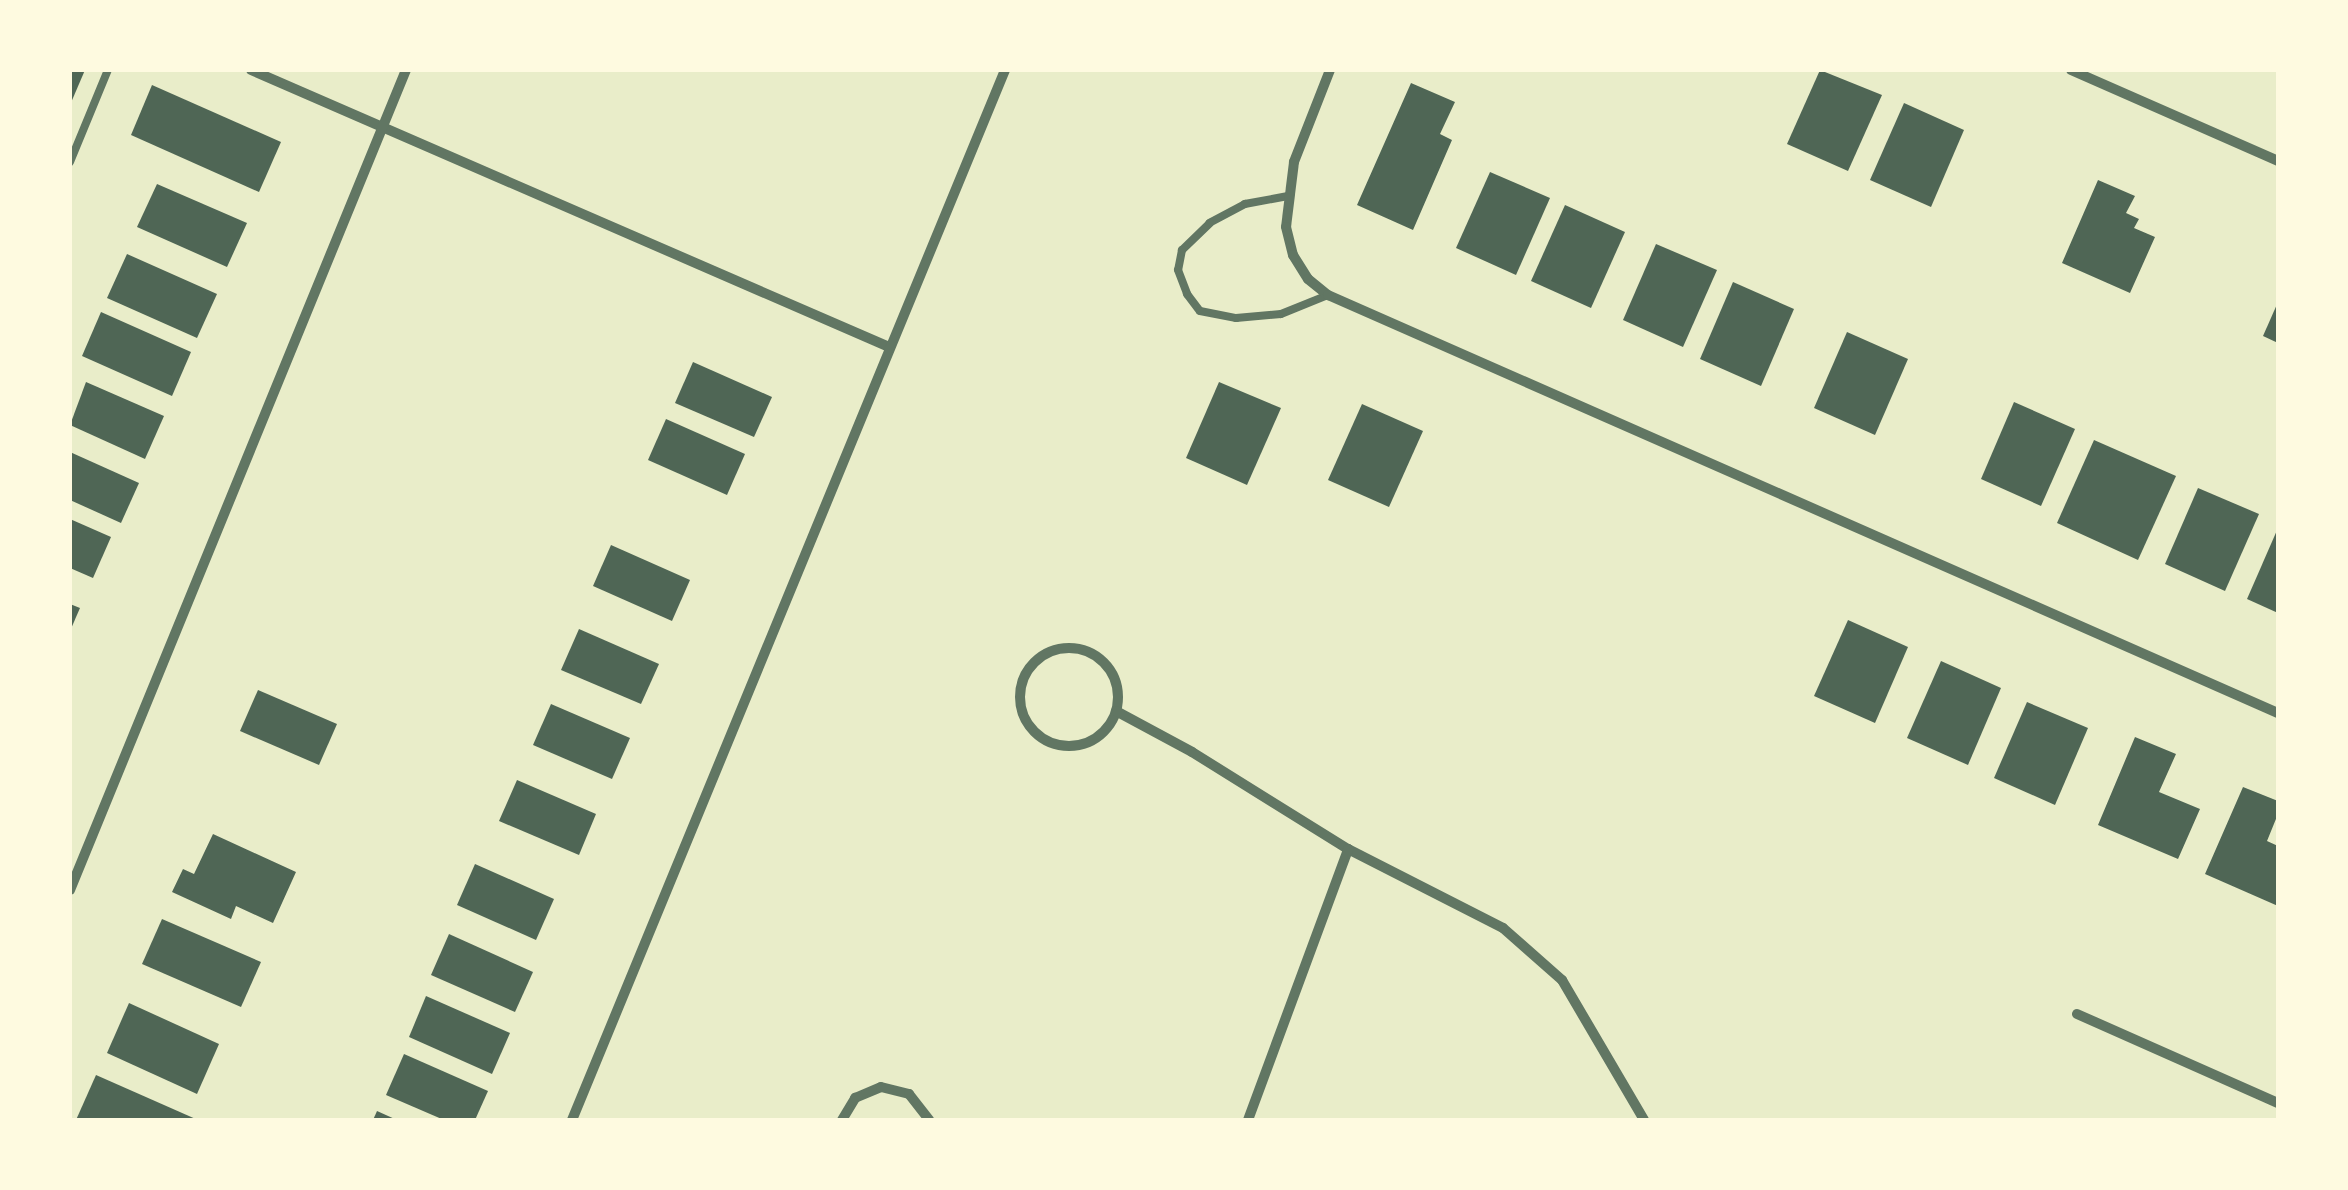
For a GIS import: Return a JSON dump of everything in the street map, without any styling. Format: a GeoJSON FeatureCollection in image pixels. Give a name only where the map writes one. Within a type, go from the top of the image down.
{"type":"FeatureCollection","features":[{"type":"Feature","properties":{"kind":"street"},"geometry":{"type":"LineString","coordinates":[[251,70],[888,347]]}},
{"type":"Feature","properties":{"kind":"street"},"geometry":{"type":"LineString","coordinates":[[70,890],[406,70]]}},
{"type":"Feature","properties":{"kind":"street"},"geometry":{"type":"LineString","coordinates":[[572,1120],[1004,70]]}},
{"type":"Feature","properties":{"kind":"street"},"geometry":{"type":"LineString","coordinates":[[1330,70],[1294,162],[1286,227],[1293,256],[1308,279],[1328,296],[2278,713]]}},
{"type":"Feature","properties":{"kind":"street"},"geometry":{"type":"LineString","coordinates":[[2071,70],[2278,160]]}},
{"type":"Feature","properties":{"kind":"street"},"geometry":{"type":"LineString","coordinates":[[1068,648],[1084,650],[1098,656],[1116,681],[1116,711],[1108,726],[1080,744],[1048,741],[1024,717],[1022,684],[1040,658],[1068,648]]}},
{"type":"Feature","properties":{"kind":"street"},"geometry":{"type":"LineString","coordinates":[[1116,711],[1192,752],[1348,850],[1504,928],[1562,980],[1644,1120]]}},
{"type":"Feature","properties":{"kind":"street"},"geometry":{"type":"LineString","coordinates":[[1248,1120],[1348,850]]}},
{"type":"Feature","properties":{"kind":"street"},"geometry":{"type":"LineString","coordinates":[[2077,1014],[2278,1103]]}},
{"type":"Feature","properties":{"kind":"street"},"geometry":{"type":"LineString","coordinates":[[842,1120],[855,1098],[881,1087],[909,1094],[929,1120]]}},
{"type":"Feature","properties":{"kind":"lane"},"geometry":{"type":"LineString","coordinates":[[70,162],[108,70]]}},
{"type":"Feature","properties":{"kind":"lane"},"geometry":{"type":"LineString","coordinates":[[1288,196],[1245,204],[1210,222],[1182,250],[1178,270],[1186,294],[1200,310],[1236,318],[1281,314],[1328,296]]}},
{"type":"Feature","properties":{"kind":"building"},"geometry":{"type":"Polygon","coordinates":[[[70,70],[85,70],[70,105],[70,70]]]}},
{"type":"Feature","properties":{"kind":"building"},"geometry":{"type":"Polygon","coordinates":[[[1820,70],[1882,95],[1848,171],[1787,144],[1820,70]]]}},
{"type":"Feature","properties":{"kind":"building"},"geometry":{"type":"Polygon","coordinates":[[[1411,83],[1455,102],[1440,134],[1452,140],[1413,230],[1357,205],[1411,83]]]}},
{"type":"Feature","properties":{"kind":"building"},"geometry":{"type":"Polygon","coordinates":[[[152,85],[281,142],[259,192],[131,135],[152,85]]]}},
{"type":"Feature","properties":{"kind":"building"},"geometry":{"type":"Polygon","coordinates":[[[1904,103],[1964,130],[1931,207],[1870,180],[1904,103]]]}},
{"type":"Feature","properties":{"kind":"building"},"geometry":{"type":"Polygon","coordinates":[[[1490,172],[1550,198],[1516,275],[1456,248],[1490,172]]]}},
{"type":"Feature","properties":{"kind":"building"},"geometry":{"type":"Polygon","coordinates":[[[2098,180],[2135,196],[2126,213],[2139,219],[2134,228],[2155,237],[2130,293],[2062,263],[2098,180]]]}},
{"type":"Feature","properties":{"kind":"building"},"geometry":{"type":"Polygon","coordinates":[[[157,184],[247,223],[227,267],[137,227],[157,184]]]}},
{"type":"Feature","properties":{"kind":"building"},"geometry":{"type":"Polygon","coordinates":[[[1565,205],[1625,232],[1591,308],[1531,281],[1565,205]]]}},
{"type":"Feature","properties":{"kind":"building"},"geometry":{"type":"Polygon","coordinates":[[[1656,244],[1717,270],[1683,347],[1623,320],[1656,244]]]}},
{"type":"Feature","properties":{"kind":"building"},"geometry":{"type":"Polygon","coordinates":[[[127,254],[217,294],[197,338],[107,298],[127,254]]]}},
{"type":"Feature","properties":{"kind":"building"},"geometry":{"type":"Polygon","coordinates":[[[1733,282],[1794,309],[1761,386],[1700,359],[1733,282]]]}},
{"type":"Feature","properties":{"kind":"building"},"geometry":{"type":"Polygon","coordinates":[[[2278,302],[2278,343],[2263,336],[2278,302]]]}},
{"type":"Feature","properties":{"kind":"building"},"geometry":{"type":"Polygon","coordinates":[[[101,312],[191,352],[172,396],[82,356],[101,312]]]}},
{"type":"Feature","properties":{"kind":"building"},"geometry":{"type":"Polygon","coordinates":[[[1847,332],[1908,359],[1875,435],[1814,408],[1847,332]]]}},
{"type":"Feature","properties":{"kind":"building"},"geometry":{"type":"Polygon","coordinates":[[[693,362],[772,397],[754,437],[675,403],[693,362]]]}},
{"type":"Feature","properties":{"kind":"building"},"geometry":{"type":"Polygon","coordinates":[[[86,382],[164,416],[145,459],[70,425],[86,382]]]}},
{"type":"Feature","properties":{"kind":"building"},"geometry":{"type":"Polygon","coordinates":[[[1219,382],[1281,408],[1247,485],[1186,458],[1219,382]]]}},
{"type":"Feature","properties":{"kind":"building"},"geometry":{"type":"Polygon","coordinates":[[[2014,402],[2075,429],[2041,506],[1981,479],[2014,402]]]}},
{"type":"Feature","properties":{"kind":"building"},"geometry":{"type":"Polygon","coordinates":[[[1362,404],[1423,431],[1389,507],[1328,480],[1362,404]]]}},
{"type":"Feature","properties":{"kind":"building"},"geometry":{"type":"Polygon","coordinates":[[[666,419],[745,454],[727,495],[648,460],[666,419]]]}},
{"type":"Feature","properties":{"kind":"building"},"geometry":{"type":"Polygon","coordinates":[[[2094,440],[2176,476],[2138,560],[2057,523],[2094,440]]]}},
{"type":"Feature","properties":{"kind":"building"},"geometry":{"type":"Polygon","coordinates":[[[70,452],[139,483],[121,523],[70,500],[70,452]]]}},
{"type":"Feature","properties":{"kind":"building"},"geometry":{"type":"Polygon","coordinates":[[[2198,488],[2259,514],[2225,591],[2165,564],[2198,488]]]}},
{"type":"Feature","properties":{"kind":"building"},"geometry":{"type":"Polygon","coordinates":[[[70,519],[111,537],[93,578],[70,568],[70,519]]]}},
{"type":"Feature","properties":{"kind":"building"},"geometry":{"type":"Polygon","coordinates":[[[2278,528],[2278,613],[2247,599],[2278,528]]]}},
{"type":"Feature","properties":{"kind":"building"},"geometry":{"type":"Polygon","coordinates":[[[611,545],[690,580],[672,621],[593,586],[611,545]]]}},
{"type":"Feature","properties":{"kind":"building"},"geometry":{"type":"Polygon","coordinates":[[[70,604],[80,608],[70,631],[70,604]]]}},
{"type":"Feature","properties":{"kind":"building"},"geometry":{"type":"Polygon","coordinates":[[[1848,620],[1908,647],[1875,723],[1814,696],[1848,620]]]}},
{"type":"Feature","properties":{"kind":"building"},"geometry":{"type":"Polygon","coordinates":[[[579,629],[659,664],[641,704],[561,670],[579,629]]]}},
{"type":"Feature","properties":{"kind":"building"},"geometry":{"type":"Polygon","coordinates":[[[1941,661],[2001,688],[1968,765],[1907,738],[1941,661]]]}},
{"type":"Feature","properties":{"kind":"building"},"geometry":{"type":"Polygon","coordinates":[[[258,690],[337,724],[319,765],[240,731],[258,690]]]}},
{"type":"Feature","properties":{"kind":"building"},"geometry":{"type":"Polygon","coordinates":[[[2027,702],[2088,728],[2055,805],[1994,778],[2027,702]]]}},
{"type":"Feature","properties":{"kind":"building"},"geometry":{"type":"Polygon","coordinates":[[[551,704],[630,738],[612,779],[533,745],[551,704]]]}},
{"type":"Feature","properties":{"kind":"building"},"geometry":{"type":"Polygon","coordinates":[[[2135,737],[2176,754],[2159,792],[2200,809],[2178,859],[2098,825],[2135,737]]]}},
{"type":"Feature","properties":{"kind":"building"},"geometry":{"type":"Polygon","coordinates":[[[517,780],[596,814],[579,855],[499,821],[517,780]]]}},
{"type":"Feature","properties":{"kind":"building"},"geometry":{"type":"Polygon","coordinates":[[[2243,787],[2278,801],[2278,814],[2267,841],[2278,846],[2278,906],[2205,874],[2243,787]]]}},
{"type":"Feature","properties":{"kind":"building"},"geometry":{"type":"Polygon","coordinates":[[[213,834],[296,872],[273,923],[236,906],[231,919],[172,892],[183,869],[194,874],[213,834]]]}},
{"type":"Feature","properties":{"kind":"building"},"geometry":{"type":"Polygon","coordinates":[[[475,864],[554,899],[536,940],[457,905],[475,864]]]}},
{"type":"Feature","properties":{"kind":"building"},"geometry":{"type":"Polygon","coordinates":[[[162,919],[261,962],[241,1007],[142,964],[162,919]]]}},
{"type":"Feature","properties":{"kind":"building"},"geometry":{"type":"Polygon","coordinates":[[[449,934],[533,972],[515,1012],[431,975],[449,934]]]}},
{"type":"Feature","properties":{"kind":"building"},"geometry":{"type":"Polygon","coordinates":[[[426,996],[510,1033],[492,1074],[409,1037],[426,996]]]}},
{"type":"Feature","properties":{"kind":"building"},"geometry":{"type":"Polygon","coordinates":[[[129,1003],[219,1044],[197,1094],[107,1053],[129,1003]]]}},
{"type":"Feature","properties":{"kind":"building"},"geometry":{"type":"Polygon","coordinates":[[[404,1054],[488,1091],[475,1120],[444,1120],[386,1095],[404,1054]]]}},
{"type":"Feature","properties":{"kind":"building"},"geometry":{"type":"Polygon","coordinates":[[[96,1075],[198,1120],[76,1120],[96,1075]]]}},
{"type":"Feature","properties":{"kind":"building"},"geometry":{"type":"Polygon","coordinates":[[[377,1111],[397,1120],[373,1120],[377,1111]]]}}]}
